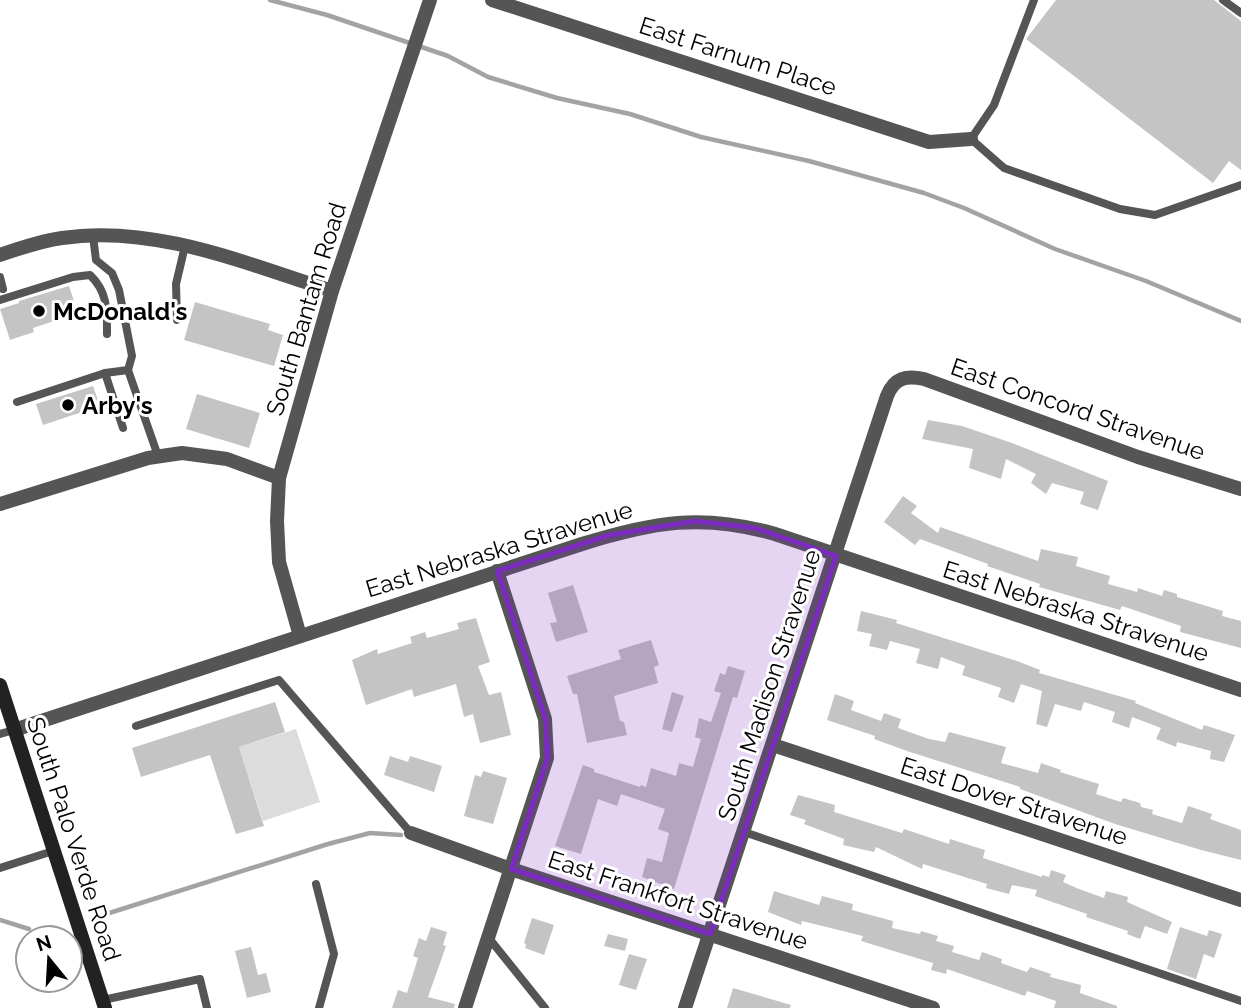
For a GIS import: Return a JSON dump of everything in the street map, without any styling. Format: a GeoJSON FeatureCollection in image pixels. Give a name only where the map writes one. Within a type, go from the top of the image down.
{"type":"FeatureCollection","features":[{"type":"Feature","properties":{"kind":"main road","name":"South Palo Verde Road"},"geometry":{"type":"LineString","coordinates":[[0,685],[7,732],[53,851],[104,1004]]}},
{"type":"Feature","properties":{"kind":"street","name":"South Bantam Road"},"geometry":{"type":"LineString","coordinates":[[300,636],[279,562],[279,478],[332,291],[430,0]]}},
{"type":"Feature","properties":{"kind":"street","name":"East Farnum Place"},"geometry":{"type":"LineString","coordinates":[[492,0],[929,142],[971,139]]}},
{"type":"Feature","properties":{"kind":"street"},"geometry":{"type":"LineString","coordinates":[[0,255],[62,238],[144,238],[185,246],[332,291]]}},
{"type":"Feature","properties":{"kind":"street","name":"East Concord Stravenue"},"geometry":{"type":"LineString","coordinates":[[899,379],[908,376],[923,379],[1138,457],[1241,489]]}},
{"type":"Feature","properties":{"kind":"street","name":"South Madison Stravenue"},"geometry":{"type":"LineString","coordinates":[[685,1008],[887,396],[899,379]]}},
{"type":"Feature","properties":{"kind":"street"},"geometry":{"type":"LineString","coordinates":[[0,503],[158,456],[182,453],[227,459],[279,478]]}},
{"type":"Feature","properties":{"kind":"street","name":"East Nebraska Stravenue"},"geometry":{"type":"LineString","coordinates":[[7,732],[622,532],[657,524],[695,521],[733,523],[755,528],[1241,690]]}},
{"type":"Feature","properties":{"kind":"street"},"geometry":{"type":"LineString","coordinates":[[465,1008],[547,758],[545,719],[497,571]]}},
{"type":"Feature","properties":{"kind":"street","name":"East Dover Stravenue"},"geometry":{"type":"LineString","coordinates":[[773,745],[1241,900]]}},
{"type":"Feature","properties":{"kind":"street","name":"East Frankfort Stravenue"},"geometry":{"type":"LineString","coordinates":[[411,832],[511,869],[933,1008]]}},
{"type":"Feature","properties":{"kind":"lane"},"geometry":{"type":"LineString","coordinates":[[1034,0],[994,105],[971,139],[1004,168],[1120,209],[1143,213],[1155,215],[1241,185]]}},
{"type":"Feature","properties":{"kind":"lane"},"geometry":{"type":"LineString","coordinates":[[1223,0],[1241,13]]}},
{"type":"Feature","properties":{"kind":"lane"},"geometry":{"type":"LineString","coordinates":[[93,236],[96,260],[112,273],[120,290],[132,356],[128,370],[158,456]]}},
{"type":"Feature","properties":{"kind":"lane"},"geometry":{"type":"LineString","coordinates":[[177,320],[176,284],[185,246]]}},
{"type":"Feature","properties":{"kind":"lane"},"geometry":{"type":"LineString","coordinates":[[0,300],[73,277],[90,275],[99,284],[107,303],[107,334]]}},
{"type":"Feature","properties":{"kind":"lane"},"geometry":{"type":"LineString","coordinates":[[0,277],[4,289]]}},
{"type":"Feature","properties":{"kind":"lane"},"geometry":{"type":"LineString","coordinates":[[17,402],[105,373],[128,370]]}},
{"type":"Feature","properties":{"kind":"lane"},"geometry":{"type":"LineString","coordinates":[[105,373],[124,428]]}},
{"type":"Feature","properties":{"kind":"lane"},"geometry":{"type":"LineString","coordinates":[[136,726],[279,680],[411,832]]}},
{"type":"Feature","properties":{"kind":"lane"},"geometry":{"type":"LineString","coordinates":[[744,832],[1241,1001]]}},
{"type":"Feature","properties":{"kind":"lane"},"geometry":{"type":"LineString","coordinates":[[0,868],[53,851]]}},
{"type":"Feature","properties":{"kind":"lane"},"geometry":{"type":"LineString","coordinates":[[316,884],[334,954],[319,1008]]}},
{"type":"Feature","properties":{"kind":"lane"},"geometry":{"type":"LineString","coordinates":[[488,937],[545,1008]]}},
{"type":"Feature","properties":{"kind":"lane"},"geometry":{"type":"LineString","coordinates":[[104,1004],[200,979],[207,1008]]}},
{"type":"Feature","properties":{"kind":"highlighted area"},"geometry":{"type":"Polygon","coordinates":[[[695,521],[755,528],[836,556],[710,934],[511,869],[547,758],[545,719],[497,571],[609,535],[695,521]]]}},
{"type":"Feature","properties":{"kind":"shaded area"},"geometry":{"type":"Polygon","coordinates":[[[296,729],[320,802],[263,821],[239,747],[296,729]]]}},
{"type":"Feature","properties":{"kind":"building"},"geometry":{"type":"Polygon","coordinates":[[[1056,0],[1214,0],[1241,21],[1241,170],[1229,161],[1213,183],[1026,39],[1056,0]]]}},
{"type":"Feature","properties":{"kind":"building","name":"McDonald's"},"geometry":{"type":"Polygon","coordinates":[[[69,286],[78,313],[33,328],[34,332],[10,340],[0,309],[69,286]]]}},
{"type":"Feature","properties":{"kind":"building"},"geometry":{"type":"Polygon","coordinates":[[[195,302],[270,324],[268,330],[283,335],[274,366],[184,340],[195,302]]]}},
{"type":"Feature","properties":{"kind":"building","name":"Arby's"},"geometry":{"type":"Polygon","coordinates":[[[93,386],[100,406],[43,425],[36,404],[93,386]]]}},
{"type":"Feature","properties":{"kind":"building"},"geometry":{"type":"Polygon","coordinates":[[[197,394],[260,413],[249,448],[186,429],[197,394]]]}},
{"type":"Feature","properties":{"kind":"building"},"geometry":{"type":"Polygon","coordinates":[[[928,420],[962,426],[1108,481],[1098,510],[1080,504],[1084,492],[1052,483],[1046,494],[1031,483],[1036,474],[1006,459],[1001,479],[969,468],[973,449],[922,439],[928,420]]]}},
{"type":"Feature","properties":{"kind":"building"},"geometry":{"type":"Polygon","coordinates":[[[903,496],[917,506],[911,513],[938,533],[940,527],[1038,561],[1041,549],[1078,557],[1076,566],[1110,576],[1108,584],[1137,592],[1138,588],[1162,596],[1164,590],[1177,594],[1177,597],[1223,611],[1222,616],[1241,621],[1241,648],[1180,632],[1181,626],[1122,606],[1120,610],[1039,587],[1040,584],[920,539],[915,545],[884,522],[903,496]]]}},
{"type":"Feature","properties":{"kind":"building"},"geometry":{"type":"Polygon","coordinates":[[[573,585],[588,632],[556,642],[550,623],[557,622],[548,593],[573,585]]]}},
{"type":"Feature","properties":{"kind":"building"},"geometry":{"type":"Polygon","coordinates":[[[861,611],[897,620],[896,623],[1017,661],[1040,670],[1039,673],[1136,701],[1135,703],[1202,730],[1204,725],[1235,735],[1224,762],[1210,759],[1211,751],[1177,742],[1176,747],[1156,739],[1161,728],[1132,717],[1129,728],[1112,722],[1115,712],[1084,702],[1081,711],[1055,704],[1047,727],[1036,724],[1042,691],[1021,684],[1014,703],[998,697],[1001,688],[962,675],[965,666],[941,657],[938,669],[916,663],[920,649],[890,641],[887,650],[869,646],[872,634],[857,631],[861,611]]]}},
{"type":"Feature","properties":{"kind":"building"},"geometry":{"type":"Polygon","coordinates":[[[476,618],[490,662],[478,666],[489,695],[501,692],[511,735],[480,743],[473,714],[464,717],[456,684],[414,697],[412,689],[366,705],[352,660],[377,649],[378,654],[412,643],[410,637],[425,632],[427,638],[459,629],[457,623],[476,618]]]}},
{"type":"Feature","properties":{"kind":"building"},"geometry":{"type":"Polygon","coordinates":[[[651,640],[659,665],[654,667],[658,683],[614,696],[620,721],[624,722],[627,735],[587,743],[577,694],[573,694],[567,676],[621,659],[618,650],[651,640]]]}},
{"type":"Feature","properties":{"kind":"building"},"geometry":{"type":"Polygon","coordinates":[[[728,666],[745,671],[737,698],[733,697],[674,889],[642,877],[647,858],[662,862],[669,833],[658,829],[665,809],[621,794],[617,806],[598,799],[581,854],[555,846],[583,765],[594,769],[594,772],[640,787],[646,787],[651,768],[676,776],[679,763],[693,767],[701,739],[695,737],[699,718],[711,722],[721,693],[714,691],[720,673],[725,675],[728,666]]]}},
{"type":"Feature","properties":{"kind":"building"},"geometry":{"type":"Polygon","coordinates":[[[672,692],[684,696],[672,732],[662,729],[672,692]]]}},
{"type":"Feature","properties":{"kind":"building"},"geometry":{"type":"Polygon","coordinates":[[[835,694],[854,701],[851,710],[881,721],[884,713],[901,719],[898,728],[929,739],[945,742],[949,732],[1006,747],[1001,763],[1038,773],[1041,763],[1099,784],[1096,794],[1121,802],[1123,798],[1140,803],[1141,807],[1153,810],[1152,814],[1182,823],[1188,806],[1212,814],[1210,819],[1241,830],[1241,860],[1115,824],[1020,787],[907,751],[874,739],[875,736],[827,720],[835,694]]]}},
{"type":"Feature","properties":{"kind":"building"},"geometry":{"type":"Polygon","coordinates":[[[275,702],[285,732],[239,747],[264,826],[236,834],[210,755],[141,777],[132,748],[275,702]]]}},
{"type":"Feature","properties":{"kind":"building"},"geometry":{"type":"Polygon","coordinates":[[[390,756],[408,762],[410,756],[442,766],[434,792],[384,775],[390,756]]]}},
{"type":"Feature","properties":{"kind":"building"},"geometry":{"type":"Polygon","coordinates":[[[483,771],[507,778],[493,824],[464,816],[475,775],[481,777],[483,771]]]}},
{"type":"Feature","properties":{"kind":"building"},"geometry":{"type":"Polygon","coordinates":[[[798,795],[835,805],[834,812],[902,833],[904,829],[949,844],[950,839],[985,850],[983,858],[1042,877],[1049,877],[1051,870],[1066,875],[1063,882],[1104,898],[1106,891],[1128,897],[1127,902],[1172,922],[1167,934],[1145,926],[1140,939],[1127,934],[1128,931],[1086,917],[1087,914],[1035,896],[1037,890],[1012,885],[1009,894],[986,888],[987,884],[923,864],[922,869],[876,847],[874,852],[843,845],[844,839],[804,824],[806,820],[790,815],[798,795]]]}},
{"type":"Feature","properties":{"kind":"building"},"geometry":{"type":"Polygon","coordinates":[[[774,891],[819,905],[822,896],[853,904],[852,910],[893,921],[892,928],[938,936],[936,941],[954,946],[952,952],[979,960],[982,952],[1002,959],[1001,963],[1027,972],[1030,967],[1051,974],[1050,977],[1081,985],[1080,993],[1117,1008],[1054,1008],[1056,1001],[1027,991],[1025,996],[947,969],[946,974],[931,970],[933,963],[861,941],[863,936],[802,921],[801,925],[768,912],[774,891]]]}},
{"type":"Feature","properties":{"kind":"building"},"geometry":{"type":"Polygon","coordinates":[[[532,918],[554,925],[544,955],[525,948],[524,943],[532,918]]]}},
{"type":"Feature","properties":{"kind":"building"},"geometry":{"type":"Polygon","coordinates":[[[431,927],[447,932],[443,945],[446,946],[428,997],[455,1004],[454,1008],[392,1008],[398,990],[407,993],[418,958],[413,956],[419,938],[426,941],[431,927]]]}},
{"type":"Feature","properties":{"kind":"building"},"geometry":{"type":"Polygon","coordinates":[[[1180,927],[1207,936],[1209,930],[1222,934],[1214,958],[1204,954],[1196,979],[1167,969],[1180,927]]]}},
{"type":"Feature","properties":{"kind":"building"},"geometry":{"type":"Polygon","coordinates":[[[608,934],[628,939],[625,951],[604,946],[608,934]]]}},
{"type":"Feature","properties":{"kind":"building"},"geometry":{"type":"Polygon","coordinates":[[[251,947],[258,975],[266,973],[271,992],[247,998],[235,951],[251,947]]]}},
{"type":"Feature","properties":{"kind":"building"},"geometry":{"type":"Polygon","coordinates":[[[629,954],[647,959],[636,990],[619,985],[629,954]]]}},
{"type":"Feature","properties":{"kind":"building"},"geometry":{"type":"Polygon","coordinates":[[[733,988],[791,1005],[790,1008],[727,1008],[733,988]]]}},
{"type":"Feature","properties":{"kind":"waterway"},"geometry":{"type":"LineString","coordinates":[[270,0],[327,15],[448,56],[488,77],[557,98],[630,114],[701,137],[809,161],[924,193],[1055,249],[1146,281],[1241,321]]}},
{"type":"Feature","properties":{"kind":"waterway"},"geometry":{"type":"LineString","coordinates":[[103,915],[328,844],[370,833],[401,835]]}},
{"type":"Feature","properties":{"kind":"waterway"},"geometry":{"type":"LineString","coordinates":[[0,920],[14,924]]}},
{"type":"Feature","properties":{"kind":"place","name":"McDonald's"},"geometry":{"type":"Point","coordinates":[39,311]}},
{"type":"Feature","properties":{"kind":"place","name":"Arby's"},"geometry":{"type":"Point","coordinates":[68,405]}}]}
